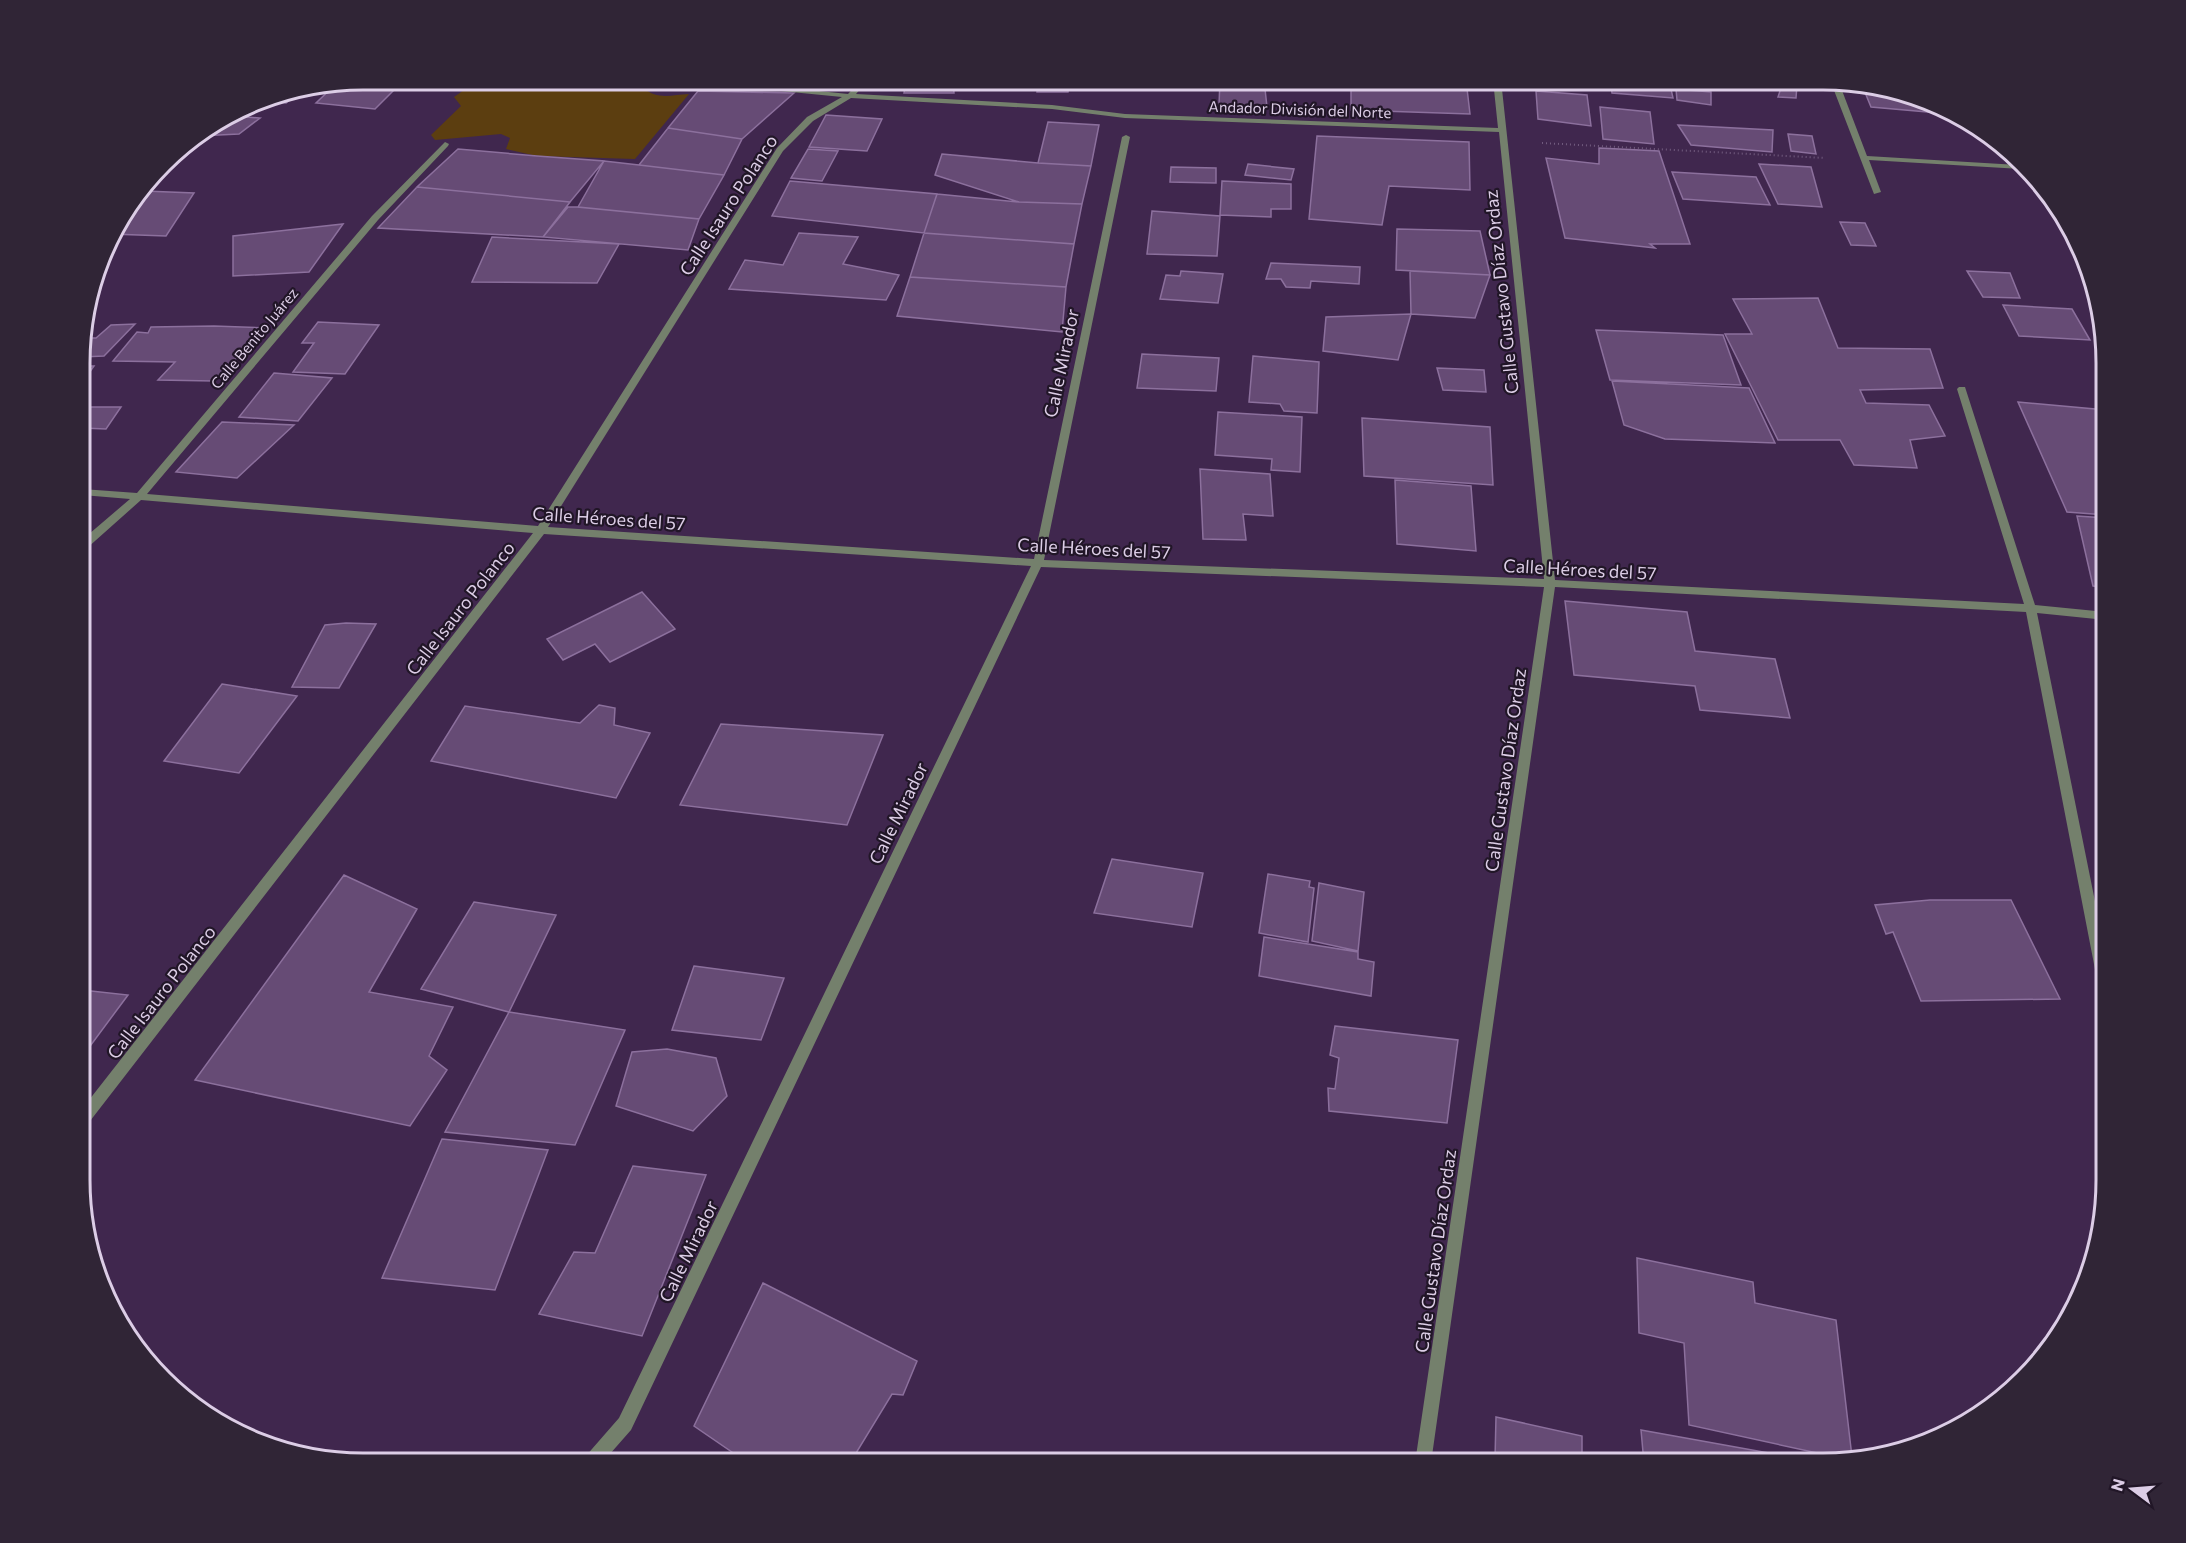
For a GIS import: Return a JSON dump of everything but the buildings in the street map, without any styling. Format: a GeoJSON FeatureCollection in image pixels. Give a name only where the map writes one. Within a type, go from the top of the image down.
{"type":"FeatureCollection","features":[{"type":"Feature","properties":{"kind":"street","name":"Andador División del Norte"},"geometry":{"type":"LineString","coordinates":[[791,90],[850,96],[1052,107],[1125,117],[1502,136]]}},
{"type":"Feature","properties":{"kind":"street","name":"Calle Isauro Polanco"},"geometry":{"type":"LineString","coordinates":[[90,1110],[541,531],[780,150],[810,120],[856,90]]}},
{"type":"Feature","properties":{"kind":"street","name":"Calle Gustavo Díaz Ordaz"},"geometry":{"type":"LineString","coordinates":[[1424,1453],[1550,583],[1498,90]]}},
{"type":"Feature","properties":{"kind":"street"},"geometry":{"type":"LineString","coordinates":[[1838,91],[1866,158],[1877,192]]}},
{"type":"Feature","properties":{"kind":"street","name":"Calle Mirador"},"geometry":{"type":"LineString","coordinates":[[600,1453],[625,1425],[1038,563],[1126,137]]}},
{"type":"Feature","properties":{"kind":"street","name":"Calle Benito Juárez"},"geometry":{"type":"LineString","coordinates":[[90,539],[140,496],[375,218],[445,144]]}},
{"type":"Feature","properties":{"kind":"street"},"geometry":{"type":"LineString","coordinates":[[1866,158],[2012,167]]}},
{"type":"Feature","properties":{"kind":"street"},"geometry":{"type":"LineString","coordinates":[[1962,389],[2031,608],[2096,939]]}},
{"type":"Feature","properties":{"kind":"street","name":"Calle Héroes del 57"},"geometry":{"type":"LineString","coordinates":[[90,493],[541,531],[1038,563],[1550,583],[2031,608],[2096,615]]}},
{"type":"Feature","properties":{"kind":"path"},"geometry":{"type":"LineString","coordinates":[[1502,136],[1795,158],[1866,158]]}},
{"type":"Feature","properties":{"kind":"shaded area"},"geometry":{"type":"Polygon","coordinates":[[[464,90],[646,90],[665,96],[689,94],[635,159],[537,156],[506,149],[510,138],[501,134],[435,140],[431,135],[461,106],[454,97],[464,90]]]}}]}
